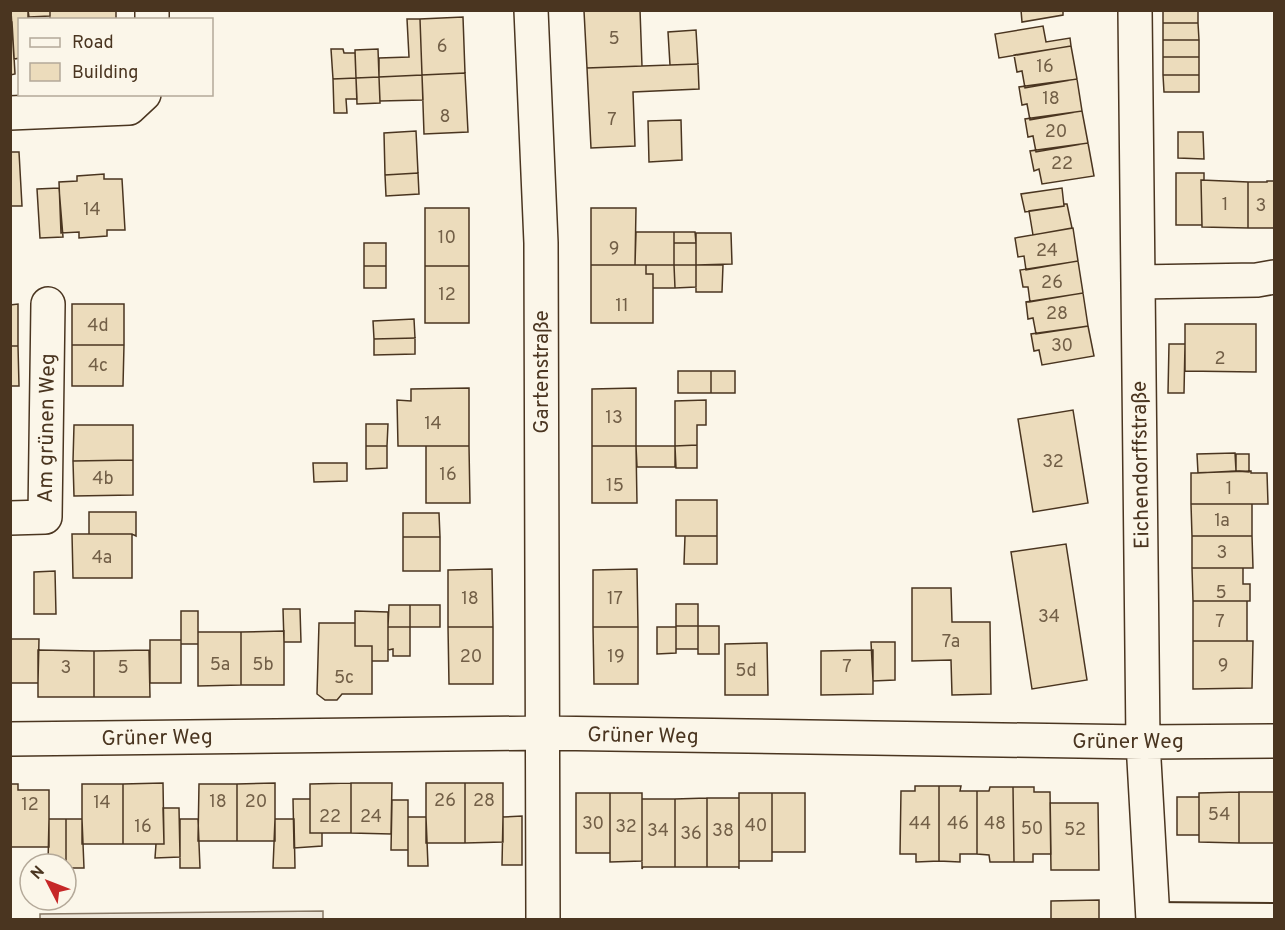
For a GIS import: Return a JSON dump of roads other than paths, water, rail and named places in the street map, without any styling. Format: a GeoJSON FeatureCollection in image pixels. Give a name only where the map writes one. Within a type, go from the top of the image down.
{"type":"FeatureCollection","features":[{"type":"Feature","properties":{"kind":"street","name":"Gartenstraße"},"geometry":{"type":"LineString","coordinates":[[531,10],[541,243],[543,920]]}},
{"type":"Feature","properties":{"kind":"street","name":"Eichendorffstraße"},"geometry":{"type":"LineString","coordinates":[[1135,10],[1143,742],[1153,915]]}},
{"type":"Feature","properties":{"kind":"street"},"geometry":{"type":"LineString","coordinates":[[10,113],[129,108],[142,96]]}},
{"type":"Feature","properties":{"kind":"street"},"geometry":{"type":"LineString","coordinates":[[1138,282],[1257,280],[1275,277]]}},
{"type":"Feature","properties":{"kind":"street","name":"Am grünen Weg"},"geometry":{"type":"LineString","coordinates":[[10,518],[45,518],[48,304]]}},
{"type":"Feature","properties":{"kind":"street","name":"Grüner Weg"},"geometry":{"type":"LineString","coordinates":[[10,739],[542,733],[1143,742],[1275,741]]}},
{"type":"Feature","properties":{"kind":"lane"},"geometry":{"type":"LineString","coordinates":[[1153,915],[1275,912]]}}]}
